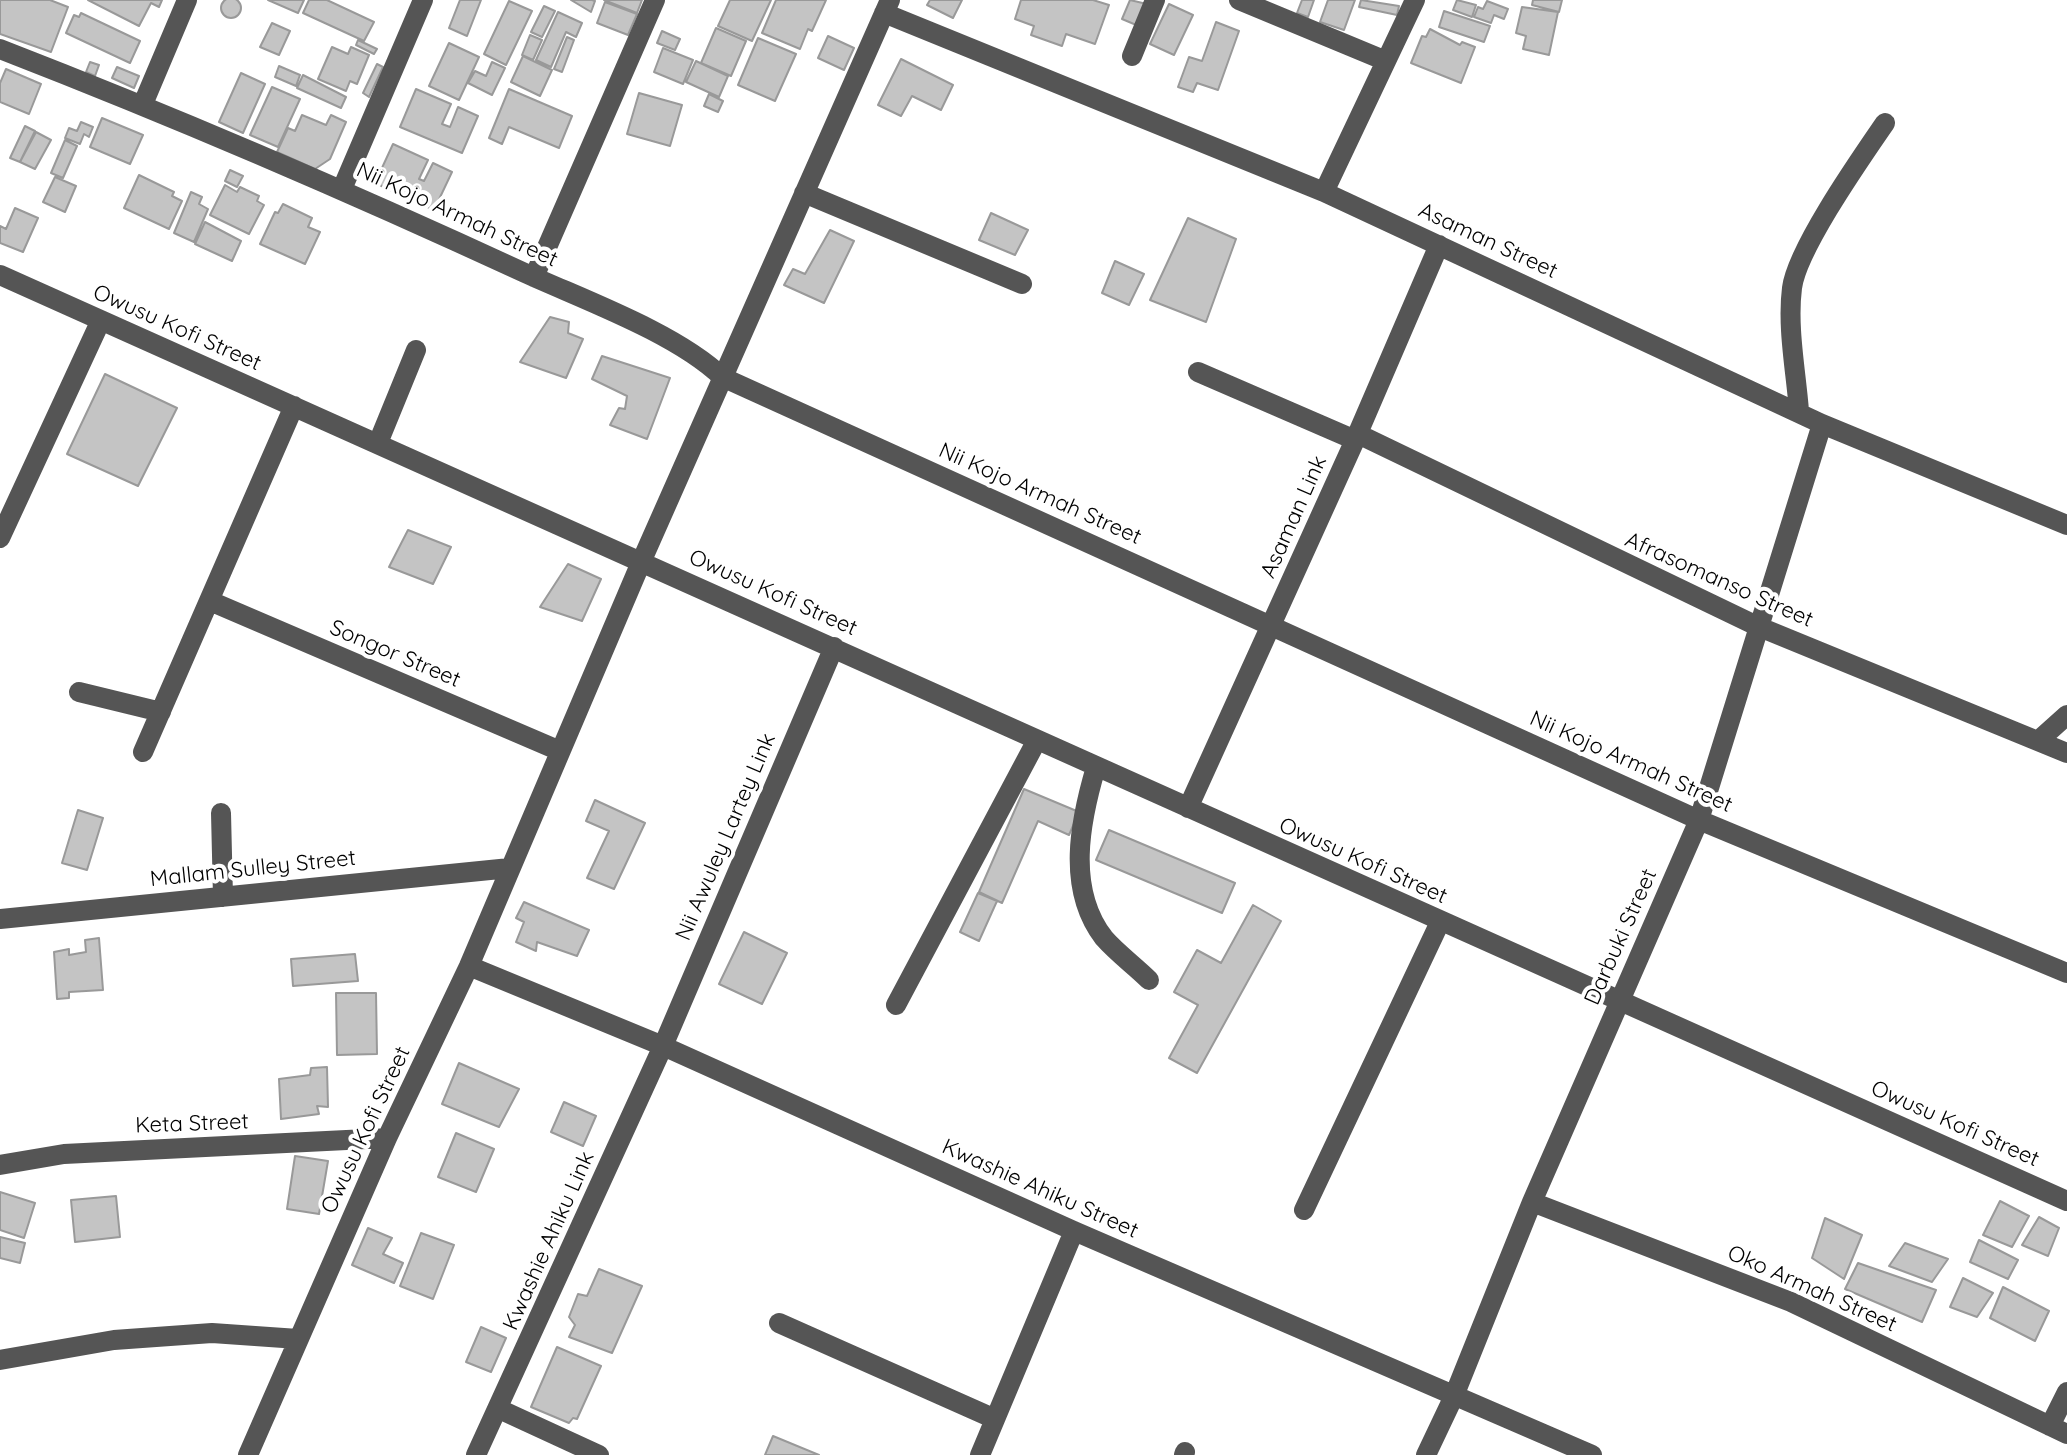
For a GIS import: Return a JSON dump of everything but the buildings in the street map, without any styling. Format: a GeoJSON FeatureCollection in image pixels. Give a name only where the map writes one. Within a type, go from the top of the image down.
{"type":"FeatureCollection","features":[{"type":"Feature","properties":{"kind":"street"},"geometry":{"type":"LineString","coordinates":[[143,104],[187,0]]}},
{"type":"Feature","properties":{"kind":"street"},"geometry":{"type":"LineString","coordinates":[[342,189],[423,0]]}},
{"type":"Feature","properties":{"kind":"street"},"geometry":{"type":"LineString","coordinates":[[534,277],[655,0]]}},
{"type":"Feature","properties":{"kind":"street"},"geometry":{"type":"LineString","coordinates":[[1132,56],[1155,0]]}},
{"type":"Feature","properties":{"kind":"street"},"geometry":{"type":"LineString","coordinates":[[1324,192],[1415,0]]}},
{"type":"Feature","properties":{"kind":"street"},"geometry":{"type":"LineString","coordinates":[[1250,2],[1386,61]]}},
{"type":"Feature","properties":{"kind":"street","name":"Asaman Street"},"geometry":{"type":"LineString","coordinates":[[887,6],[1324,192],[1822,424],[2067,525]]}},
{"type":"Feature","properties":{"kind":"street","name":"Owusu Kofi Street"},"geometry":{"type":"LineString","coordinates":[[248,1455],[387,1138],[469,966],[642,560],[887,6]]}},
{"type":"Feature","properties":{"kind":"street","name":"Nii Kojo Armah Street"},"geometry":{"type":"LineString","coordinates":[[0,49],[143,104],[342,189],[640,326],[707,363],[722,377],[1699,820],[2067,973]]}},
{"type":"Feature","properties":{"kind":"street"},"geometry":{"type":"LineString","coordinates":[[1799,411],[1792,288],[1799,264],[1850,174],[1885,123]]}},
{"type":"Feature","properties":{"kind":"street"},"geometry":{"type":"LineString","coordinates":[[804,193],[1022,284]]}},
{"type":"Feature","properties":{"kind":"street","name":"Asaman Link"},"geometry":{"type":"LineString","coordinates":[[1188,808],[1439,245]]}},
{"type":"Feature","properties":{"kind":"street","name":"Owusu Kofi Street"},"geometry":{"type":"LineString","coordinates":[[0,275],[2067,1201]]}},
{"type":"Feature","properties":{"kind":"street"},"geometry":{"type":"LineString","coordinates":[[0,538],[8,498],[101,320]]}},
{"type":"Feature","properties":{"kind":"street"},"geometry":{"type":"LineString","coordinates":[[378,443],[416,350]]}},
{"type":"Feature","properties":{"kind":"street","name":"Afrasomanso Street"},"geometry":{"type":"LineString","coordinates":[[1198,372],[1356,437],[1757,626],[2067,753]]}},
{"type":"Feature","properties":{"kind":"street"},"geometry":{"type":"LineString","coordinates":[[143,752],[294,406]]}},
{"type":"Feature","properties":{"kind":"street","name":"Darbuki Street"},"geometry":{"type":"LineString","coordinates":[[1426,1455],[1454,1396],[1532,1202],[1699,820],[1822,424]]}},
{"type":"Feature","properties":{"kind":"street","name":"Songor Street"},"geometry":{"type":"LineString","coordinates":[[210,601],[560,751]]}},
{"type":"Feature","properties":{"kind":"street","name":"Nii Awuley Lartey Link"},"geometry":{"type":"LineString","coordinates":[[663,1046],[834,647]]}},
{"type":"Feature","properties":{"kind":"street"},"geometry":{"type":"LineString","coordinates":[[79,692],[161,712]]}},
{"type":"Feature","properties":{"kind":"street"},"geometry":{"type":"LineString","coordinates":[[2038,741],[2067,715]]}},
{"type":"Feature","properties":{"kind":"street"},"geometry":{"type":"LineString","coordinates":[[896,1005],[1037,740]]}},
{"type":"Feature","properties":{"kind":"street"},"geometry":{"type":"LineString","coordinates":[[1096,767],[1087,798],[1079,859],[1084,900],[1106,940],[1149,980]]}},
{"type":"Feature","properties":{"kind":"street"},"geometry":{"type":"LineString","coordinates":[[221,813],[223,897]]}},
{"type":"Feature","properties":{"kind":"street","name":"Mallam Sulley Street"},"geometry":{"type":"LineString","coordinates":[[0,919],[510,868]]}},
{"type":"Feature","properties":{"kind":"street"},"geometry":{"type":"LineString","coordinates":[[1304,1210],[1440,922]]}},
{"type":"Feature","properties":{"kind":"street","name":"Kwashie Ahiku Street"},"geometry":{"type":"LineString","coordinates":[[469,966],[663,1046],[1074,1231],[1592,1455]]}},
{"type":"Feature","properties":{"kind":"street","name":"Kwashie Ahiku Link"},"geometry":{"type":"LineString","coordinates":[[476,1455],[663,1046]]}},
{"type":"Feature","properties":{"kind":"street","name":"Keta Street"},"geometry":{"type":"LineString","coordinates":[[0,1165],[64,1154],[387,1138]]}},
{"type":"Feature","properties":{"kind":"street","name":"Oko Armah Street"},"geometry":{"type":"LineString","coordinates":[[1532,1202],[1791,1302],[2058,1430]]}},
{"type":"Feature","properties":{"kind":"street"},"geometry":{"type":"LineString","coordinates":[[980,1455],[1074,1231]]}},
{"type":"Feature","properties":{"kind":"street"},"geometry":{"type":"LineString","coordinates":[[779,1323],[995,1419]]}},
{"type":"Feature","properties":{"kind":"street"},"geometry":{"type":"LineString","coordinates":[[0,1360],[114,1340],[212,1333],[298,1339]]}},
{"type":"Feature","properties":{"kind":"street"},"geometry":{"type":"LineString","coordinates":[[2058,1430],[2067,1392]]}},
{"type":"Feature","properties":{"kind":"street"},"geometry":{"type":"LineString","coordinates":[[499,1409],[599,1455]]}}]}
